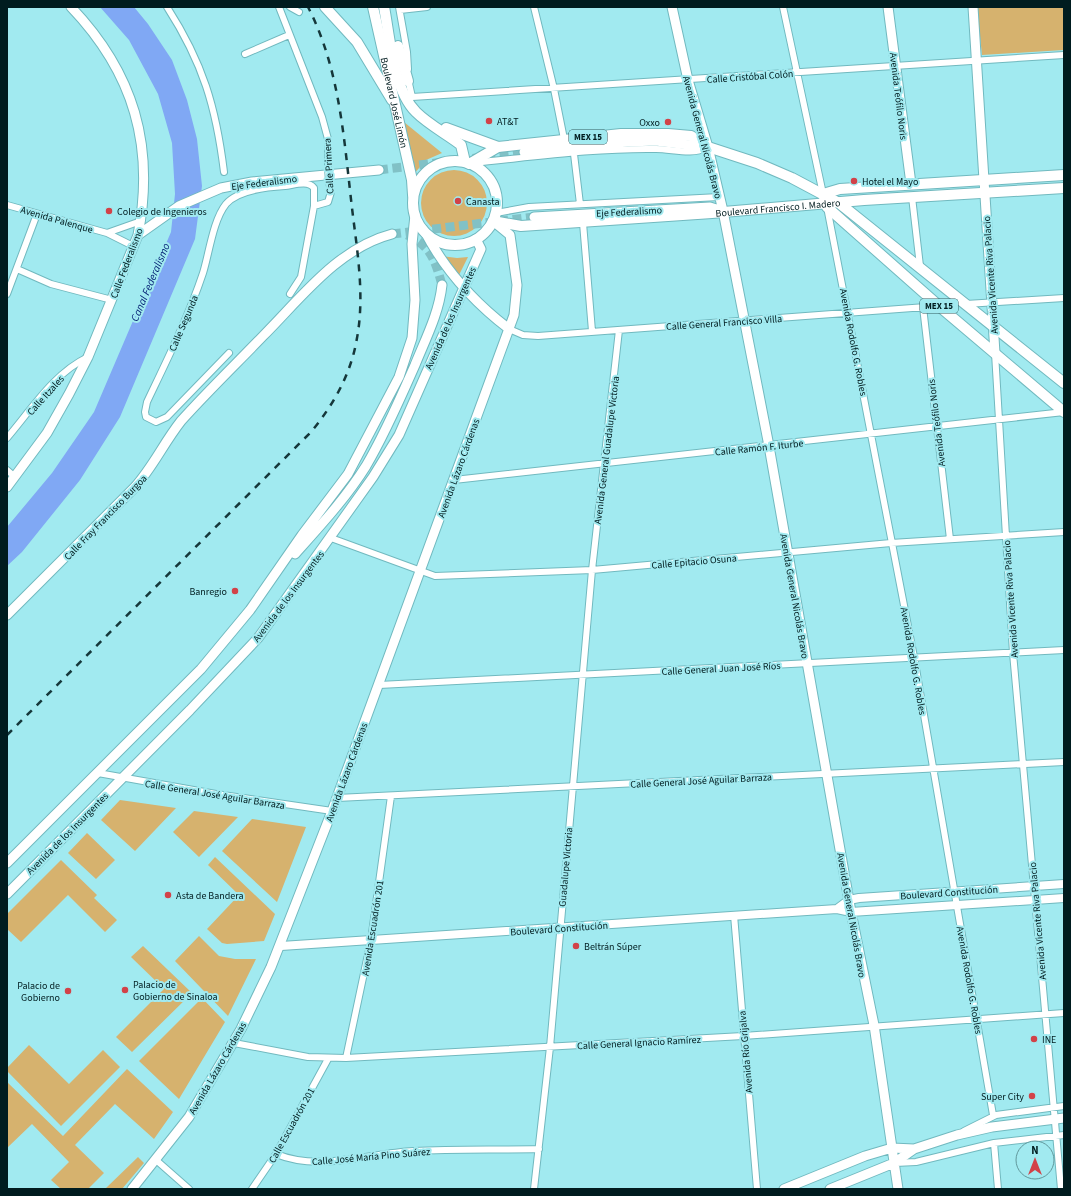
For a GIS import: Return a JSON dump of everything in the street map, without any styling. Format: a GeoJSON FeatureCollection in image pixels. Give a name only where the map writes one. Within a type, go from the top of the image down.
{"type":"FeatureCollection","features":[{"type":"Feature","properties":{"kind":"main road","name":"Calle Federalismo"},"geometry":{"type":"LineString","coordinates":[[7,487],[57,416],[88,357],[138,235],[141,221],[144,170],[142,149],[132,100],[113,61],[84,21],[71,7]]}},
{"type":"Feature","properties":{"kind":"main road"},"geometry":{"type":"LineString","coordinates":[[325,7],[357,42],[392,100]]}},
{"type":"Feature","properties":{"kind":"main road","name":"Boulevard José Limón"},"geometry":{"type":"LineString","coordinates":[[373,7],[392,100],[412,180],[413,199]]}},
{"type":"Feature","properties":{"kind":"main road","name":"Boulevard José Limón"},"geometry":{"type":"LineString","coordinates":[[384,7],[396,68],[404,94],[416,112],[461,145],[467,163]]}},
{"type":"Feature","properties":{"kind":"main road","name":"Avenida General Nicolás Bravo"},"geometry":{"type":"LineString","coordinates":[[672,7],[688,80],[708,147],[723,211],[769,446],[851,912],[874,1026],[898,1189]]}},
{"type":"Feature","properties":{"kind":"main road","name":"Avenida Teófilo Noris"},"geometry":{"type":"LineString","coordinates":[[888,7],[911,184]]}},
{"type":"Feature","properties":{"kind":"main road","name":"Avenida Vicente Riva Palacio"},"geometry":{"type":"LineString","coordinates":[[973,7],[995,353]]}},
{"type":"Feature","properties":{"kind":"main road"},"geometry":{"type":"LineString","coordinates":[[396,8],[400,54],[408,81]]}},
{"type":"Feature","properties":{"kind":"main road"},"geometry":{"type":"LineString","coordinates":[[430,122],[498,147]]}},
{"type":"Feature","properties":{"kind":"main road","name":"MEX 15"},"geometry":{"type":"LineString","coordinates":[[467,163],[498,147],[621,134],[668,134],[690,136],[708,147],[757,163],[792,178],[825,201],[939,306],[1064,412]]}},
{"type":"Feature","properties":{"kind":"main road"},"geometry":{"type":"LineString","coordinates":[[524,152],[634,142],[673,142],[708,147]]}},
{"type":"Feature","properties":{"kind":"main road"},"geometry":{"type":"LineString","coordinates":[[425,232],[436,240],[449,244],[463,244],[476,239],[486,231],[494,218],[497,202],[495,190],[490,180],[482,171],[467,163],[453,161],[441,163],[431,169],[422,177],[416,187],[413,199],[415,215],[440,259],[491,315],[509,330]]}},
{"type":"Feature","properties":{"kind":"main road","name":"Eje Federalismo"},"geometry":{"type":"LineString","coordinates":[[138,235],[147,230],[161,217],[179,206],[221,188],[252,182],[379,170]]}},
{"type":"Feature","properties":{"kind":"main road","name":"Boulevard Francisco I. Madero"},"geometry":{"type":"LineString","coordinates":[[494,218],[521,226],[712,214],[723,211],[825,201],[840,189],[1064,175]]}},
{"type":"Feature","properties":{"kind":"main road","name":"Boulevard Francisco I. Madero"},"geometry":{"type":"LineString","coordinates":[[839,202],[1064,188]]}},
{"type":"Feature","properties":{"kind":"main road","name":"MEX 15"},"geometry":{"type":"LineString","coordinates":[[825,201],[839,202],[1064,383]]}},
{"type":"Feature","properties":{"kind":"main road","name":"Eje Federalismo"},"geometry":{"type":"LineString","coordinates":[[534,217],[710,207],[723,211]]}},
{"type":"Feature","properties":{"kind":"main road","name":"Avenida de los Insurgentes"},"geometry":{"type":"LineString","coordinates":[[7,863],[201,669],[250,610],[348,474],[399,377],[410,343],[414,323],[415,300],[412,244],[415,215]]}},
{"type":"Feature","properties":{"kind":"main road","name":"Avenida Lázaro Cárdenas"},"geometry":{"type":"LineString","coordinates":[[132,1189],[189,1116],[234,1043],[281,946],[337,798],[509,330],[517,294],[514,264],[510,235],[494,218]]}},
{"type":"Feature","properties":{"kind":"main road","name":"Calle Fray Francisco Burgoa"},"geometry":{"type":"LineString","coordinates":[[7,615],[147,474],[170,435],[181,421],[319,278],[346,256],[375,239],[392,234]]}},
{"type":"Feature","properties":{"kind":"main road","name":"Avenida de los Insurgentes"},"geometry":{"type":"LineString","coordinates":[[7,894],[190,710],[258,638],[331,538],[373,478],[399,434],[481,249],[476,239]]}},
{"type":"Feature","properties":{"kind":"main road"},"geometry":{"type":"LineString","coordinates":[[271,579],[320,526],[366,466],[388,425],[433,321],[440,302],[442,285]]}},
{"type":"Feature","properties":{"kind":"main road"},"geometry":{"type":"LineString","coordinates":[[830,1189],[894,1163],[914,1149],[957,1135],[1008,1124],[1064,1118]]}},
{"type":"Feature","properties":{"kind":"main road"},"geometry":{"type":"LineString","coordinates":[[784,1189],[865,1156],[892,1148],[914,1149]]}},
{"type":"Feature","properties":{"kind":"street"},"geometry":{"type":"LineString","coordinates":[[167,7],[188,42],[208,88],[219,133],[224,172]]}},
{"type":"Feature","properties":{"kind":"street","name":"Calle Primera"},"geometry":{"type":"LineString","coordinates":[[279,7],[322,117],[328,138],[328,169],[331,192],[328,202],[314,206]]}},
{"type":"Feature","properties":{"kind":"street"},"geometry":{"type":"LineString","coordinates":[[290,7],[299,12]]}},
{"type":"Feature","properties":{"kind":"street"},"geometry":{"type":"LineString","coordinates":[[396,8],[427,7]]}},
{"type":"Feature","properties":{"kind":"street"},"geometry":{"type":"LineString","coordinates":[[534,7],[554,89],[564,139]]}},
{"type":"Feature","properties":{"kind":"street","name":"Avenida Rodolfo G. Robles"},"geometry":{"type":"LineString","coordinates":[[783,7],[848,312],[914,657],[993,1116]]}},
{"type":"Feature","properties":{"kind":"street"},"geometry":{"type":"LineString","coordinates":[[245,54],[289,34]]}},
{"type":"Feature","properties":{"kind":"street","name":"Calle Cristóbal Colón"},"geometry":{"type":"LineString","coordinates":[[412,97],[1064,55]]}},
{"type":"Feature","properties":{"kind":"street","name":"Boulevard José Limón"},"geometry":{"type":"LineString","coordinates":[[408,81],[412,97]]}},
{"type":"Feature","properties":{"kind":"street"},"geometry":{"type":"LineString","coordinates":[[467,163],[654,149],[698,152],[708,147]]}},
{"type":"Feature","properties":{"kind":"street"},"geometry":{"type":"LineString","coordinates":[[574,154],[580,204]]}},
{"type":"Feature","properties":{"kind":"street","name":"Calle Segunda"},"geometry":{"type":"LineString","coordinates":[[229,353],[167,417],[156,422],[150,420],[145,412],[147,402],[189,312],[203,273],[221,211],[230,200],[239,195],[272,187],[305,184],[312,185],[314,188],[314,206]]}},
{"type":"Feature","properties":{"kind":"street","name":"Boulevard Francisco I. Madero"},"geometry":{"type":"LineString","coordinates":[[494,218],[529,207],[719,197]]}},
{"type":"Feature","properties":{"kind":"street"},"geometry":{"type":"LineString","coordinates":[[912,197],[920,266]]}},
{"type":"Feature","properties":{"kind":"street","name":"Avenida Palenque"},"geometry":{"type":"LineString","coordinates":[[7,205],[106,234],[133,246]]}},
{"type":"Feature","properties":{"kind":"street"},"geometry":{"type":"LineString","coordinates":[[290,294],[301,277],[314,206]]}},
{"type":"Feature","properties":{"kind":"street"},"geometry":{"type":"LineString","coordinates":[[7,294],[36,214]]}},
{"type":"Feature","properties":{"kind":"street"},"geometry":{"type":"LineString","coordinates":[[106,234],[141,221]]}},
{"type":"Feature","properties":{"kind":"street"},"geometry":{"type":"LineString","coordinates":[[583,223],[592,332]]}},
{"type":"Feature","properties":{"kind":"street"},"geometry":{"type":"LineString","coordinates":[[16,269],[51,284],[112,300]]}},
{"type":"Feature","properties":{"kind":"street"},"geometry":{"type":"LineString","coordinates":[[965,304],[1064,298]]}},
{"type":"Feature","properties":{"kind":"street","name":"Calle General Francisco Villa"},"geometry":{"type":"LineString","coordinates":[[509,330],[524,335],[538,336],[939,306]]}},
{"type":"Feature","properties":{"kind":"street","name":"Avenida Teófilo Noris"},"geometry":{"type":"LineString","coordinates":[[923,307],[950,539]]}},
{"type":"Feature","properties":{"kind":"street","name":"Avenida General Guadalupe Victoria"},"geometry":{"type":"LineString","coordinates":[[592,570],[620,330]]}},
{"type":"Feature","properties":{"kind":"street","name":"Avenida Vicente Riva Palacio"},"geometry":{"type":"LineString","coordinates":[[995,353],[1013,653],[1052,1107],[1057,1135],[1061,1189]]}},
{"type":"Feature","properties":{"kind":"street","name":"Calle Itzales"},"geometry":{"type":"LineString","coordinates":[[7,438],[56,382],[77,362],[88,357]]}},
{"type":"Feature","properties":{"kind":"street","name":"Calle Ramón F. Iturbe"},"geometry":{"type":"LineString","coordinates":[[454,480],[936,428],[1064,412]]}},
{"type":"Feature","properties":{"kind":"street"},"geometry":{"type":"LineString","coordinates":[[7,470],[15,477]]}},
{"type":"Feature","properties":{"kind":"street","name":"Calle Epitacio Osuna"},"geometry":{"type":"LineString","coordinates":[[331,538],[419,572],[435,576],[592,570],[892,543],[1064,532]]}},
{"type":"Feature","properties":{"kind":"street","name":"Guadalupe Victoria"},"geometry":{"type":"LineString","coordinates":[[534,1189],[550,1047],[559,928],[592,570]]}},
{"type":"Feature","properties":{"kind":"street","name":"Calle General Juan José Ríos"},"geometry":{"type":"LineString","coordinates":[[379,685],[1064,650]]}},
{"type":"Feature","properties":{"kind":"street","name":"Calle General José Aguilar Barraza"},"geometry":{"type":"LineString","coordinates":[[337,798],[1064,762]]}},
{"type":"Feature","properties":{"kind":"street","name":"Calle General José Aguilar Barraza"},"geometry":{"type":"LineString","coordinates":[[98,773],[121,778],[332,811]]}},
{"type":"Feature","properties":{"kind":"street","name":"Avenida Escuadrón 201"},"geometry":{"type":"LineString","coordinates":[[346,1058],[371,940],[391,796]]}},
{"type":"Feature","properties":{"kind":"street","name":"Boulevard Constitución"},"geometry":{"type":"LineString","coordinates":[[849,900],[1064,884]]}},
{"type":"Feature","properties":{"kind":"street","name":"Boulevard Constitución"},"geometry":{"type":"LineString","coordinates":[[281,946],[734,915],[837,909],[851,912],[1064,898]]}},
{"type":"Feature","properties":{"kind":"street"},"geometry":{"type":"LineString","coordinates":[[837,909],[849,900]]}},
{"type":"Feature","properties":{"kind":"street","name":"Avenida Río Grijalva"},"geometry":{"type":"LineString","coordinates":[[734,915],[757,1189]]}},
{"type":"Feature","properties":{"kind":"street","name":"Calle General Ignacio Ramírez"},"geometry":{"type":"LineString","coordinates":[[234,1043],[286,1054],[328,1059],[743,1036],[977,1018],[1064,1013]]}},
{"type":"Feature","properties":{"kind":"street","name":"Calle Escuadrón 201"},"geometry":{"type":"LineString","coordinates":[[252,1189],[276,1154],[328,1059]]}},
{"type":"Feature","properties":{"kind":"street"},"geometry":{"type":"LineString","coordinates":[[957,1135],[993,1116],[1064,1106]]}},
{"type":"Feature","properties":{"kind":"street"},"geometry":{"type":"LineString","coordinates":[[894,1163],[916,1162],[994,1143],[1064,1135]]}},
{"type":"Feature","properties":{"kind":"street"},"geometry":{"type":"LineString","coordinates":[[994,1143],[998,1189]]}},
{"type":"Feature","properties":{"kind":"street","name":"Calle José María Pino Suárez"},"geometry":{"type":"LineString","coordinates":[[276,1154],[286,1158],[320,1162],[409,1151],[539,1149]]}},
{"type":"Feature","properties":{"kind":"street"},"geometry":{"type":"LineString","coordinates":[[156,1160],[189,1189]]}},
{"type":"Feature","properties":{"kind":"shaded area"},"geometry":{"type":"Polygon","coordinates":[[[977,7],[1064,7],[1064,50],[982,55],[977,7]]]}},
{"type":"Feature","properties":{"kind":"shaded area"},"geometry":{"type":"Polygon","coordinates":[[[399,118],[442,153],[426,160],[413,175],[399,118]]]}},
{"type":"Feature","properties":{"kind":"shaded area"},"geometry":{"type":"Polygon","coordinates":[[[454,170],[467,172],[477,180],[485,190],[487,203],[485,216],[477,226],[467,234],[454,236],[441,234],[431,226],[423,216],[421,203],[423,190],[431,180],[441,172],[454,170]]]}},
{"type":"Feature","properties":{"kind":"shaded area"},"geometry":{"type":"Polygon","coordinates":[[[441,256],[457,258],[468,257],[459,275],[441,256]]]}},
{"type":"Feature","properties":{"kind":"shaded area"},"geometry":{"type":"Polygon","coordinates":[[[120,800],[176,808],[135,851],[101,820],[120,800]]]}},
{"type":"Feature","properties":{"kind":"shaded area"},"geometry":{"type":"Polygon","coordinates":[[[194,811],[238,817],[199,857],[173,832],[194,811]]]}},
{"type":"Feature","properties":{"kind":"shaded area"},"geometry":{"type":"Polygon","coordinates":[[[252,819],[306,827],[277,902],[222,851],[252,819]]]}},
{"type":"Feature","properties":{"kind":"shaded area"},"geometry":{"type":"Polygon","coordinates":[[[87,833],[115,860],[96,879],[68,853],[87,833]]]}},
{"type":"Feature","properties":{"kind":"shaded area"},"geometry":{"type":"Polygon","coordinates":[[[215,857],[275,914],[264,941],[227,944],[222,943],[207,929],[239,895],[208,865],[215,857]]]}},
{"type":"Feature","properties":{"kind":"shaded area"},"geometry":{"type":"Polygon","coordinates":[[[61,860],[97,895],[94,898],[117,920],[105,932],[68,895],[21,942],[7,929],[7,914],[61,860]]]}},
{"type":"Feature","properties":{"kind":"shaded area"},"geometry":{"type":"Polygon","coordinates":[[[199,936],[219,956],[235,959],[256,959],[228,1016],[175,961],[199,936]]]}},
{"type":"Feature","properties":{"kind":"shaded area"},"geometry":{"type":"Polygon","coordinates":[[[143,946],[192,993],[132,1052],[116,1037],[164,989],[131,957],[143,946]]]}},
{"type":"Feature","properties":{"kind":"shaded area"},"geometry":{"type":"Polygon","coordinates":[[[202,998],[225,1022],[179,1099],[139,1061],[202,998]]]}},
{"type":"Feature","properties":{"kind":"shaded area"},"geometry":{"type":"Polygon","coordinates":[[[29,1045],[69,1084],[103,1050],[120,1067],[61,1126],[7,1071],[7,1068],[29,1045]]]}},
{"type":"Feature","properties":{"kind":"shaded area"},"geometry":{"type":"Polygon","coordinates":[[[127,1069],[173,1112],[154,1139],[115,1104],[75,1145],[104,1173],[88,1189],[61,1189],[51,1180],[69,1162],[32,1124],[7,1148],[7,1082],[63,1136],[127,1069]]]}},
{"type":"Feature","properties":{"kind":"shaded area"},"geometry":{"type":"Polygon","coordinates":[[[138,1157],[144,1163],[122,1189],[105,1189],[138,1157]]]}},
{"type":"Feature","properties":{"kind":"water","name":"Canal Federalismo"},"geometry":{"type":"Polygon","coordinates":[[[100,7],[134,7],[148,24],[172,60],[187,100],[197,139],[202,186],[195,239],[120,417],[80,480],[22,552],[7,566],[7,527],[52,473],[94,412],[171,232],[175,194],[172,143],[158,94],[129,40],[100,7]]]}},
{"type":"Feature","properties":{"kind":"tunnel"},"geometry":{"type":"LineString","coordinates":[[379,170],[524,152]]}},
{"type":"Feature","properties":{"kind":"tunnel"},"geometry":{"type":"LineString","coordinates":[[392,234],[534,217]]}},
{"type":"Feature","properties":{"kind":"tunnel"},"geometry":{"type":"LineString","coordinates":[[407,235],[415,239],[427,249],[437,268],[442,285]]}},
{"type":"Feature","properties":{"kind":"railway"},"geometry":{"type":"LineString","coordinates":[[7,735],[311,432],[327,411],[351,364],[359,322],[360,289],[358,256],[343,131],[334,80],[327,55],[319,31],[308,7]]}},
{"type":"Feature","properties":{"kind":"place","name":"AT&T"},"geometry":{"type":"Point","coordinates":[489,121]}},
{"type":"Feature","properties":{"kind":"place","name":"Oxxo"},"geometry":{"type":"Point","coordinates":[668,122]}},
{"type":"Feature","properties":{"kind":"place","name":"Hotel el Mayo"},"geometry":{"type":"Point","coordinates":[854,181]}},
{"type":"Feature","properties":{"kind":"place","name":"Canasta"},"geometry":{"type":"Point","coordinates":[458,201]}},
{"type":"Feature","properties":{"kind":"place","name":"Colegio de Ingenieros"},"geometry":{"type":"Point","coordinates":[109,211]}},
{"type":"Feature","properties":{"kind":"place","name":"Banregio"},"geometry":{"type":"Point","coordinates":[235,591]}},
{"type":"Feature","properties":{"kind":"place","name":"Asta de Bandera"},"geometry":{"type":"Point","coordinates":[168,895]}},
{"type":"Feature","properties":{"kind":"place","name":"Beltrán Súper"},"geometry":{"type":"Point","coordinates":[576,946]}},
{"type":"Feature","properties":{"kind":"place","name":"Palacio de Gobierno de Sinaloa"},"geometry":{"type":"Point","coordinates":[125,990]}},
{"type":"Feature","properties":{"kind":"place","name":"Palacio de Gobierno"},"geometry":{"type":"Point","coordinates":[68,991]}},
{"type":"Feature","properties":{"kind":"place","name":"INE"},"geometry":{"type":"Point","coordinates":[1034,1039]}},
{"type":"Feature","properties":{"kind":"place","name":"Super City"},"geometry":{"type":"Point","coordinates":[1032,1096]}}]}
